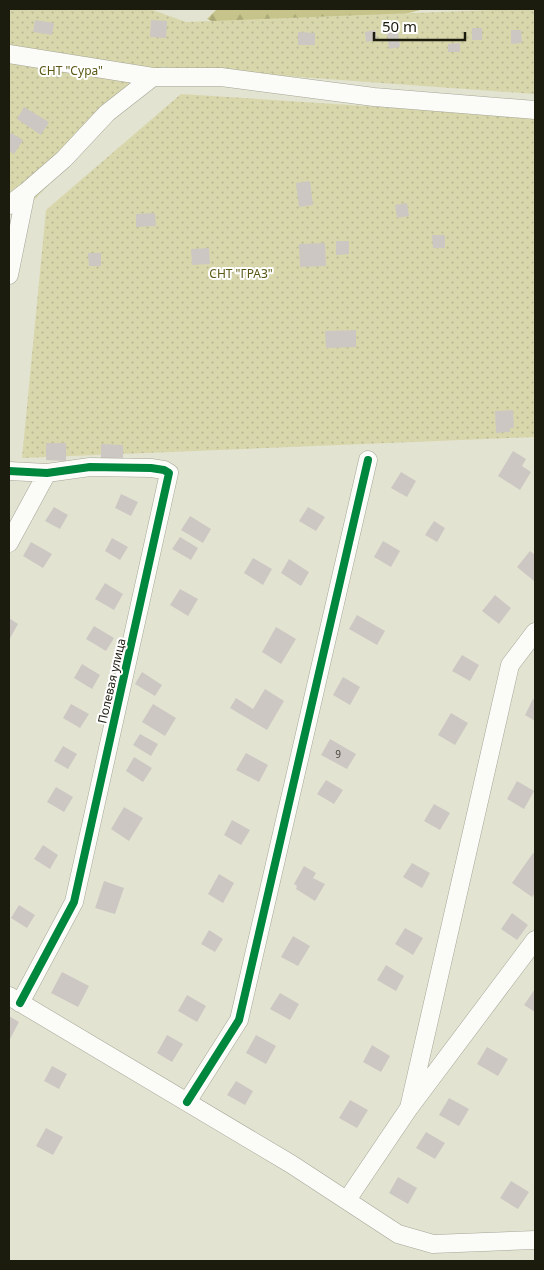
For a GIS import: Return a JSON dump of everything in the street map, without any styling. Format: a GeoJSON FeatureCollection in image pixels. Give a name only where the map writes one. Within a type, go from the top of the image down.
{"type":"FeatureCollection","features":[{"type":"Feature","properties":{"kind":"street"},"geometry":{"type":"LineString","coordinates":[[9,54],[153,77],[222,77],[374,97],[535,110]]}},
{"type":"Feature","properties":{"kind":"street"},"geometry":{"type":"LineString","coordinates":[[9,205],[64,159],[106,113],[153,77]]}},
{"type":"Feature","properties":{"kind":"street"},"geometry":{"type":"LineString","coordinates":[[9,275],[26,192]]}},
{"type":"Feature","properties":{"kind":"street"},"geometry":{"type":"LineString","coordinates":[[187,1102],[239,1020],[368,460]]}},
{"type":"Feature","properties":{"kind":"street","name":"Полевая улица"},"geometry":{"type":"LineString","coordinates":[[14,1000],[74,902],[169,473],[164,470],[151,468],[90,467],[47,474]]}},
{"type":"Feature","properties":{"kind":"street"},"geometry":{"type":"LineString","coordinates":[[9,471],[47,474],[9,542]]}},
{"type":"Feature","properties":{"kind":"street"},"geometry":{"type":"LineString","coordinates":[[408,1108],[510,665],[535,632]]}},
{"type":"Feature","properties":{"kind":"street"},"geometry":{"type":"LineString","coordinates":[[348,1200],[408,1108],[535,940]]}},
{"type":"Feature","properties":{"kind":"street"},"geometry":{"type":"LineString","coordinates":[[14,1000],[290,1164],[398,1234],[433,1244],[534,1241]]}},
{"type":"Feature","properties":{"kind":"green space","name":"СНТ \"Сура\""},"geometry":{"type":"Polygon","coordinates":[[[9,9],[150,9],[186,22],[492,9],[535,9],[535,94],[162,67],[34,200],[9,208],[9,9]]]}},
{"type":"Feature","properties":{"kind":"green space"},"geometry":{"type":"Polygon","coordinates":[[[217,9],[424,9],[344,30],[229,28],[207,19],[217,9]]]}},
{"type":"Feature","properties":{"kind":"green space","name":"СНТ \"ГРАЗ\""},"geometry":{"type":"Polygon","coordinates":[[[181,94],[535,117],[535,437],[22,458],[46,210],[181,94]]]}},
{"type":"Feature","properties":{"kind":"building"},"geometry":{"type":"Polygon","coordinates":[[[35,20],[54,23],[52,35],[33,32],[35,20]]]}},
{"type":"Feature","properties":{"kind":"building"},"geometry":{"type":"Polygon","coordinates":[[[151,20],[167,21],[166,38],[150,37],[151,20]]]}},
{"type":"Feature","properties":{"kind":"building"},"geometry":{"type":"Polygon","coordinates":[[[472,28],[482,28],[482,40],[472,40],[472,28]]]}},
{"type":"Feature","properties":{"kind":"building"},"geometry":{"type":"Polygon","coordinates":[[[375,30],[377,40],[366,42],[365,32],[375,30]]]}},
{"type":"Feature","properties":{"kind":"building"},"geometry":{"type":"Polygon","coordinates":[[[511,30],[521,30],[522,43],[511,44],[511,30]]]}},
{"type":"Feature","properties":{"kind":"building"},"geometry":{"type":"Polygon","coordinates":[[[398,31],[400,47],[389,49],[387,33],[398,31]]]}},
{"type":"Feature","properties":{"kind":"building"},"geometry":{"type":"Polygon","coordinates":[[[298,32],[315,33],[315,45],[298,45],[298,32]]]}},
{"type":"Feature","properties":{"kind":"building"},"geometry":{"type":"Polygon","coordinates":[[[460,43],[460,52],[448,52],[448,44],[460,43]]]}},
{"type":"Feature","properties":{"kind":"building"},"geometry":{"type":"Polygon","coordinates":[[[24,107],[49,122],[41,135],[17,119],[24,107]]]}},
{"type":"Feature","properties":{"kind":"building"},"geometry":{"type":"Polygon","coordinates":[[[11,133],[23,140],[14,154],[9,151],[9,136],[11,133]]]}},
{"type":"Feature","properties":{"kind":"building"},"geometry":{"type":"Polygon","coordinates":[[[310,181],[313,205],[299,207],[296,183],[310,181]]]}},
{"type":"Feature","properties":{"kind":"building"},"geometry":{"type":"Polygon","coordinates":[[[407,203],[409,216],[397,218],[395,205],[407,203]]]}},
{"type":"Feature","properties":{"kind":"building"},"geometry":{"type":"Polygon","coordinates":[[[155,213],[156,226],[136,227],[136,214],[155,213]]]}},
{"type":"Feature","properties":{"kind":"building"},"geometry":{"type":"Polygon","coordinates":[[[432,235],[445,235],[445,248],[433,248],[432,235]]]}},
{"type":"Feature","properties":{"kind":"building"},"geometry":{"type":"Polygon","coordinates":[[[336,241],[349,241],[349,254],[336,255],[336,241]]]}},
{"type":"Feature","properties":{"kind":"building"},"geometry":{"type":"Polygon","coordinates":[[[325,243],[326,266],[300,267],[299,244],[325,243]]]}},
{"type":"Feature","properties":{"kind":"building"},"geometry":{"type":"Polygon","coordinates":[[[209,248],[210,264],[192,265],[191,249],[209,248]]]}},
{"type":"Feature","properties":{"kind":"building"},"geometry":{"type":"Polygon","coordinates":[[[88,253],[101,253],[101,266],[89,266],[88,253]]]}},
{"type":"Feature","properties":{"kind":"building"},"geometry":{"type":"Polygon","coordinates":[[[356,330],[356,347],[326,348],[325,331],[356,330]]]}},
{"type":"Feature","properties":{"kind":"building"},"geometry":{"type":"Polygon","coordinates":[[[513,410],[514,428],[510,428],[510,432],[496,433],[495,411],[513,410]]]}},
{"type":"Feature","properties":{"kind":"building"},"geometry":{"type":"Polygon","coordinates":[[[46,443],[66,443],[66,461],[46,460],[46,443]]]}},
{"type":"Feature","properties":{"kind":"building"},"geometry":{"type":"Polygon","coordinates":[[[101,444],[123,445],[123,461],[101,461],[101,444]]]}},
{"type":"Feature","properties":{"kind":"building"},"geometry":{"type":"Polygon","coordinates":[[[513,451],[526,459],[522,466],[531,472],[520,490],[498,476],[513,451]]]}},
{"type":"Feature","properties":{"kind":"building"},"geometry":{"type":"Polygon","coordinates":[[[401,472],[416,481],[407,497],[391,488],[401,472]]]}},
{"type":"Feature","properties":{"kind":"building"},"geometry":{"type":"Polygon","coordinates":[[[121,494],[138,502],[131,516],[115,508],[121,494]]]}},
{"type":"Feature","properties":{"kind":"building"},"geometry":{"type":"Polygon","coordinates":[[[54,507],[68,515],[60,529],[45,521],[54,507]]]}},
{"type":"Feature","properties":{"kind":"building"},"geometry":{"type":"Polygon","coordinates":[[[308,507],[325,517],[316,531],[299,521],[308,507]]]}},
{"type":"Feature","properties":{"kind":"building"},"geometry":{"type":"Polygon","coordinates":[[[190,516],[211,529],[203,543],[181,530],[190,516]]]}},
{"type":"Feature","properties":{"kind":"building"},"geometry":{"type":"Polygon","coordinates":[[[434,521],[445,528],[437,542],[425,535],[434,521]]]}},
{"type":"Feature","properties":{"kind":"building"},"geometry":{"type":"Polygon","coordinates":[[[180,537],[198,548],[191,560],[172,549],[180,537]]]}},
{"type":"Feature","properties":{"kind":"building"},"geometry":{"type":"Polygon","coordinates":[[[112,538],[128,547],[120,560],[105,551],[112,538]]]}},
{"type":"Feature","properties":{"kind":"building"},"geometry":{"type":"Polygon","coordinates":[[[383,541],[400,551],[391,567],[374,557],[383,541]]]}},
{"type":"Feature","properties":{"kind":"building"},"geometry":{"type":"Polygon","coordinates":[[[31,542],[52,554],[43,568],[23,556],[31,542]]]}},
{"type":"Feature","properties":{"kind":"building"},"geometry":{"type":"Polygon","coordinates":[[[530,551],[535,555],[534,581],[517,567],[530,551]]]}},
{"type":"Feature","properties":{"kind":"building"},"geometry":{"type":"Polygon","coordinates":[[[253,558],[272,569],[263,585],[244,573],[253,558]]]}},
{"type":"Feature","properties":{"kind":"building"},"geometry":{"type":"Polygon","coordinates":[[[289,559],[309,572],[301,586],[281,573],[289,559]]]}},
{"type":"Feature","properties":{"kind":"building"},"geometry":{"type":"Polygon","coordinates":[[[105,583],[123,594],[114,610],[95,599],[105,583]]]}},
{"type":"Feature","properties":{"kind":"building"},"geometry":{"type":"Polygon","coordinates":[[[180,589],[198,599],[188,616],[170,605],[180,589]]]}},
{"type":"Feature","properties":{"kind":"building"},"geometry":{"type":"Polygon","coordinates":[[[495,595],[511,608],[499,624],[482,611],[495,595]]]}},
{"type":"Feature","properties":{"kind":"building"},"geometry":{"type":"Polygon","coordinates":[[[357,615],[385,631],[377,645],[349,629],[357,615]]]}},
{"type":"Feature","properties":{"kind":"building"},"geometry":{"type":"Polygon","coordinates":[[[9,618],[18,624],[9,640],[9,618]]]}},
{"type":"Feature","properties":{"kind":"building"},"geometry":{"type":"Polygon","coordinates":[[[94,626],[114,638],[106,651],[86,639],[94,626]]]}},
{"type":"Feature","properties":{"kind":"building"},"geometry":{"type":"Polygon","coordinates":[[[276,627],[296,639],[281,664],[262,652],[276,627]]]}},
{"type":"Feature","properties":{"kind":"building"},"geometry":{"type":"Polygon","coordinates":[[[462,655],[479,665],[470,681],[452,671],[462,655]]]}},
{"type":"Feature","properties":{"kind":"building"},"geometry":{"type":"Polygon","coordinates":[[[82,664],[100,675],[92,689],[74,678],[82,664]]]}},
{"type":"Feature","properties":{"kind":"building"},"geometry":{"type":"Polygon","coordinates":[[[142,672],[162,685],[155,696],[135,684],[142,672]]]}},
{"type":"Feature","properties":{"kind":"building"},"geometry":{"type":"Polygon","coordinates":[[[343,677],[360,687],[350,705],[333,695],[343,677]]]}},
{"type":"Feature","properties":{"kind":"building"},"geometry":{"type":"Polygon","coordinates":[[[265,689],[284,701],[267,730],[230,708],[236,698],[253,709],[265,689]]]}},
{"type":"Feature","properties":{"kind":"building"},"geometry":{"type":"Polygon","coordinates":[[[533,699],[535,700],[535,721],[525,715],[533,699]]]}},
{"type":"Feature","properties":{"kind":"building"},"geometry":{"type":"Polygon","coordinates":[[[71,704],[89,714],[80,728],[63,718],[71,704]]]}},
{"type":"Feature","properties":{"kind":"building"},"geometry":{"type":"Polygon","coordinates":[[[153,704],[176,718],[165,736],[142,722],[153,704]]]}},
{"type":"Feature","properties":{"kind":"building"},"geometry":{"type":"Polygon","coordinates":[[[451,713],[468,723],[455,745],[438,735],[451,713]]]}},
{"type":"Feature","properties":{"kind":"building"},"geometry":{"type":"Polygon","coordinates":[[[140,734],[158,744],[151,756],[133,745],[140,734]]]}},
{"type":"Feature","properties":{"kind":"building"},"geometry":{"type":"Polygon","coordinates":[[[330,739],[356,754],[347,769],[321,755],[330,739]]]}},
{"type":"Feature","properties":{"kind":"building"},"geometry":{"type":"Polygon","coordinates":[[[63,746],[77,754],[68,769],[54,761],[63,746]]]}},
{"type":"Feature","properties":{"kind":"building"},"geometry":{"type":"Polygon","coordinates":[[[246,753],[268,765],[259,782],[236,770],[246,753]]]}},
{"type":"Feature","properties":{"kind":"building"},"geometry":{"type":"Polygon","coordinates":[[[134,757],[152,768],[143,782],[126,771],[134,757]]]}},
{"type":"Feature","properties":{"kind":"building"},"geometry":{"type":"Polygon","coordinates":[[[326,780],[343,790],[334,804],[317,794],[326,780]]]}},
{"type":"Feature","properties":{"kind":"building"},"geometry":{"type":"Polygon","coordinates":[[[517,781],[534,791],[524,809],[507,799],[517,781]]]}},
{"type":"Feature","properties":{"kind":"building"},"geometry":{"type":"Polygon","coordinates":[[[56,787],[73,797],[64,812],[47,802],[56,787]]]}},
{"type":"Feature","properties":{"kind":"building"},"geometry":{"type":"Polygon","coordinates":[[[434,804],[450,813],[440,830],[424,821],[434,804]]]}},
{"type":"Feature","properties":{"kind":"building"},"geometry":{"type":"Polygon","coordinates":[[[124,807],[143,818],[129,841],[111,829],[124,807]]]}},
{"type":"Feature","properties":{"kind":"building"},"geometry":{"type":"Polygon","coordinates":[[[232,820],[250,830],[241,845],[224,835],[232,820]]]}},
{"type":"Feature","properties":{"kind":"building"},"geometry":{"type":"Polygon","coordinates":[[[43,845],[58,855],[50,869],[34,859],[43,845]]]}},
{"type":"Feature","properties":{"kind":"building"},"geometry":{"type":"Polygon","coordinates":[[[533,853],[535,854],[535,893],[532,897],[512,883],[533,853]]]}},
{"type":"Feature","properties":{"kind":"building"},"geometry":{"type":"Polygon","coordinates":[[[412,863],[430,873],[422,888],[403,877],[412,863]]]}},
{"type":"Feature","properties":{"kind":"building"},"geometry":{"type":"Polygon","coordinates":[[[304,866],[316,873],[313,878],[325,884],[315,901],[296,889],[297,886],[294,884],[304,866]]]}},
{"type":"Feature","properties":{"kind":"building"},"geometry":{"type":"Polygon","coordinates":[[[219,874],[234,883],[223,903],[208,894],[219,874]]]}},
{"type":"Feature","properties":{"kind":"building"},"geometry":{"type":"Polygon","coordinates":[[[104,881],[124,888],[115,914],[95,908],[104,881]]]}},
{"type":"Feature","properties":{"kind":"building"},"geometry":{"type":"Polygon","coordinates":[[[19,905],[35,915],[27,928],[11,918],[19,905]]]}},
{"type":"Feature","properties":{"kind":"building"},"geometry":{"type":"Polygon","coordinates":[[[512,913],[528,925],[517,940],[501,929],[512,913]]]}},
{"type":"Feature","properties":{"kind":"building"},"geometry":{"type":"Polygon","coordinates":[[[405,928],[423,938],[413,955],[395,944],[405,928]]]}},
{"type":"Feature","properties":{"kind":"building"},"geometry":{"type":"Polygon","coordinates":[[[209,930],[223,939],[215,952],[201,944],[209,930]]]}},
{"type":"Feature","properties":{"kind":"building"},"geometry":{"type":"Polygon","coordinates":[[[293,936],[310,946],[298,966],[281,957],[293,936]]]}},
{"type":"Feature","properties":{"kind":"building"},"geometry":{"type":"Polygon","coordinates":[[[386,965],[404,976],[396,991],[377,980],[386,965]]]}},
{"type":"Feature","properties":{"kind":"building"},"geometry":{"type":"Polygon","coordinates":[[[62,972],[89,986],[78,1007],[51,993],[62,972]]]}},
{"type":"Feature","properties":{"kind":"building"},"geometry":{"type":"Polygon","coordinates":[[[535,989],[535,1012],[524,1005],[535,989]]]}},
{"type":"Feature","properties":{"kind":"building"},"geometry":{"type":"Polygon","coordinates":[[[280,993],[299,1004],[290,1020],[270,1009],[280,993]]]}},
{"type":"Feature","properties":{"kind":"building"},"geometry":{"type":"Polygon","coordinates":[[[187,995],[206,1006],[197,1022],[178,1011],[187,995]]]}},
{"type":"Feature","properties":{"kind":"building"},"geometry":{"type":"Polygon","coordinates":[[[9,1016],[19,1022],[9,1041],[9,1016]]]}},
{"type":"Feature","properties":{"kind":"building"},"geometry":{"type":"Polygon","coordinates":[[[167,1035],[183,1044],[172,1062],[157,1053],[167,1035]]]}},
{"type":"Feature","properties":{"kind":"building"},"geometry":{"type":"Polygon","coordinates":[[[256,1035],[276,1046],[266,1064],[246,1053],[256,1035]]]}},
{"type":"Feature","properties":{"kind":"building"},"geometry":{"type":"Polygon","coordinates":[[[372,1045],[390,1056],[381,1072],[363,1062],[372,1045]]]}},
{"type":"Feature","properties":{"kind":"building"},"geometry":{"type":"Polygon","coordinates":[[[487,1047],[508,1059],[498,1076],[477,1064],[487,1047]]]}},
{"type":"Feature","properties":{"kind":"building"},"geometry":{"type":"Polygon","coordinates":[[[52,1066],[67,1074],[59,1089],[44,1081],[52,1066]]]}},
{"type":"Feature","properties":{"kind":"building"},"geometry":{"type":"Polygon","coordinates":[[[236,1081],[253,1091],[245,1105],[227,1095],[236,1081]]]}},
{"type":"Feature","properties":{"kind":"building"},"geometry":{"type":"Polygon","coordinates":[[[449,1098],[469,1109],[459,1126],[439,1115],[449,1098]]]}},
{"type":"Feature","properties":{"kind":"building"},"geometry":{"type":"Polygon","coordinates":[[[350,1100],[368,1110],[357,1128],[339,1118],[350,1100]]]}},
{"type":"Feature","properties":{"kind":"building"},"geometry":{"type":"Polygon","coordinates":[[[46,1128],[63,1137],[53,1155],[36,1146],[46,1128]]]}},
{"type":"Feature","properties":{"kind":"building"},"geometry":{"type":"Polygon","coordinates":[[[426,1132],[445,1143],[435,1159],[416,1148],[426,1132]]]}},
{"type":"Feature","properties":{"kind":"building"},"geometry":{"type":"Polygon","coordinates":[[[398,1177],[417,1188],[408,1204],[389,1193],[398,1177]]]}},
{"type":"Feature","properties":{"kind":"building"},"geometry":{"type":"Polygon","coordinates":[[[511,1181],[529,1192],[518,1209],[500,1198],[511,1181]]]}},
{"type":"Feature","properties":{"kind":"cycle path"},"geometry":{"type":"LineString","coordinates":[[187,1102],[239,1020],[368,460]]}},
{"type":"Feature","properties":{"kind":"cycle path"},"geometry":{"type":"LineString","coordinates":[[9,471],[47,473],[90,467],[151,468],[164,470],[169,473],[74,902],[20,1003]]}}]}
